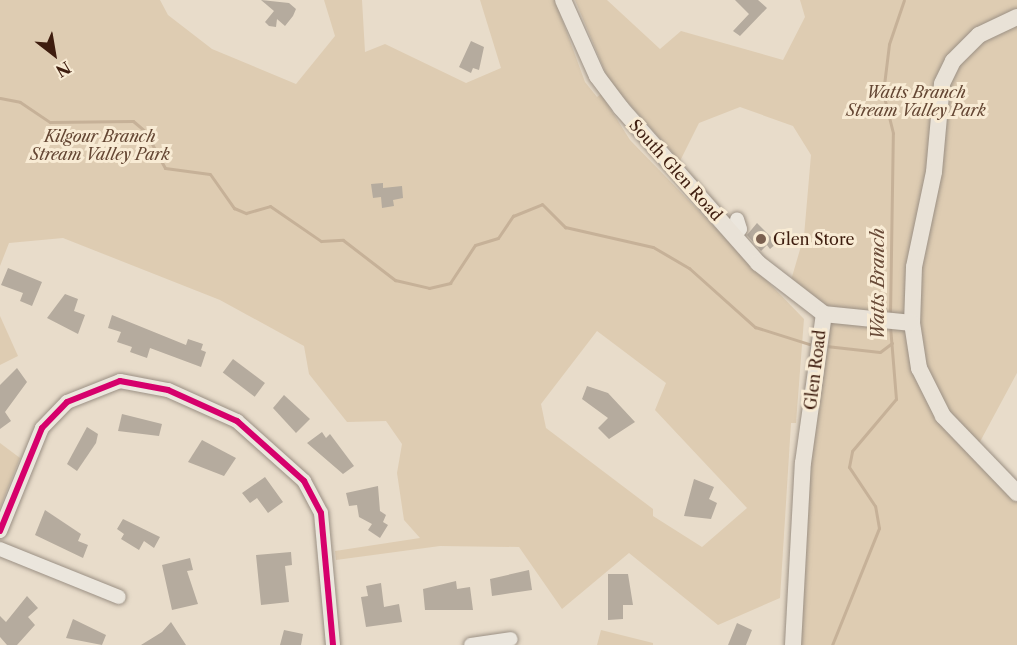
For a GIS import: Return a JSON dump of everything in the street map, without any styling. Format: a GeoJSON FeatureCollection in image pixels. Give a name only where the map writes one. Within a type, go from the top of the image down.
{"type":"FeatureCollection","features":[{"type":"Feature","properties":{"kind":"main road","name":"South Glen Road"},"geometry":{"type":"LineString","coordinates":[[563,0],[597,76],[758,263],[824,314]]}},
{"type":"Feature","properties":{"kind":"main road"},"geometry":{"type":"LineString","coordinates":[[1017,17],[980,35],[953,61],[942,84],[934,172],[905,322],[919,368],[943,416],[1017,493]]}},
{"type":"Feature","properties":{"kind":"main road","name":"Glen Road"},"geometry":{"type":"LineString","coordinates":[[793,645],[803,463],[824,314],[905,322]]}},
{"type":"Feature","properties":{"kind":"street"},"geometry":{"type":"LineString","coordinates":[[734,236],[740,229],[737,219]]}},
{"type":"Feature","properties":{"kind":"street"},"geometry":{"type":"LineString","coordinates":[[0,531],[42,428],[67,402],[120,381],[168,390],[237,421],[304,481],[321,513],[333,645]]}},
{"type":"Feature","properties":{"kind":"street"},"geometry":{"type":"LineString","coordinates":[[0,549],[119,597]]}},
{"type":"Feature","properties":{"kind":"street"},"geometry":{"type":"LineString","coordinates":[[471,645],[511,639]]}},
{"type":"Feature","properties":{"kind":"green space","name":"Kilgour Branch Stream Valley Park"},"geometry":{"type":"Polygon","coordinates":[[[0,0],[160,0],[168,15],[212,49],[296,84],[335,36],[324,0],[362,0],[365,52],[385,44],[466,83],[501,68],[480,0],[555,0],[585,82],[597,97],[601,94],[630,140],[804,319],[796,423],[791,423],[780,598],[718,625],[629,553],[562,609],[519,547],[440,546],[336,560],[335,551],[420,538],[404,520],[397,473],[402,444],[386,421],[347,422],[309,374],[304,346],[220,300],[63,238],[9,243],[0,266],[0,0]],[[597,331],[541,404],[546,428],[653,509],[653,516],[702,547],[747,508],[655,410],[666,383],[597,331]]]}},
{"type":"Feature","properties":{"kind":"green space","name":"Watts Branch Stream Valley Park"},"geometry":{"type":"Polygon","coordinates":[[[575,0],[607,0],[660,49],[681,31],[783,60],[805,17],[800,0],[1017,0],[1017,373],[975,451],[1017,500],[1017,645],[793,645],[823,314],[789,287],[804,236],[811,155],[793,126],[740,107],[699,123],[680,161],[609,81],[575,0]]]}},
{"type":"Feature","properties":{"kind":"green space"},"geometry":{"type":"Polygon","coordinates":[[[0,316],[18,356],[0,365],[0,316]]]}},
{"type":"Feature","properties":{"kind":"green space"},"geometry":{"type":"Polygon","coordinates":[[[0,443],[20,458],[0,508],[0,443]]]}},
{"type":"Feature","properties":{"kind":"green space"},"geometry":{"type":"Polygon","coordinates":[[[601,630],[653,643],[653,645],[597,645],[601,630]]]}},
{"type":"Feature","properties":{"kind":"building"},"geometry":{"type":"Polygon","coordinates":[[[261,0],[289,3],[296,9],[285,26],[277,19],[276,27],[269,26],[265,22],[274,11],[261,0]]]}},
{"type":"Feature","properties":{"kind":"building"},"geometry":{"type":"Polygon","coordinates":[[[735,0],[758,0],[767,8],[740,36],[733,31],[749,14],[735,0]]]}},
{"type":"Feature","properties":{"kind":"building"},"geometry":{"type":"Polygon","coordinates":[[[471,41],[484,47],[479,70],[473,68],[471,73],[459,67],[471,41]]]}},
{"type":"Feature","properties":{"kind":"building"},"geometry":{"type":"Polygon","coordinates":[[[383,183],[383,188],[402,186],[403,198],[393,200],[394,206],[382,208],[381,197],[373,198],[371,184],[383,183]]]}},
{"type":"Feature","properties":{"kind":"building","name":"Glen Store"},"geometry":{"type":"Polygon","coordinates":[[[757,223],[777,243],[770,249],[767,245],[761,251],[747,235],[757,223]]]}},
{"type":"Feature","properties":{"kind":"building"},"geometry":{"type":"Polygon","coordinates":[[[8,268],[42,282],[32,306],[20,301],[23,293],[1,285],[8,268]]]}},
{"type":"Feature","properties":{"kind":"building"},"geometry":{"type":"Polygon","coordinates":[[[65,294],[78,299],[74,311],[85,315],[78,334],[47,318],[65,294]]]}},
{"type":"Feature","properties":{"kind":"building"},"geometry":{"type":"Polygon","coordinates":[[[112,315],[186,345],[188,339],[203,344],[201,350],[206,352],[201,367],[150,348],[147,358],[130,352],[132,347],[117,342],[121,332],[108,328],[112,315]]]}},
{"type":"Feature","properties":{"kind":"building"},"geometry":{"type":"Polygon","coordinates":[[[233,359],[265,383],[255,397],[223,373],[233,359]]]}},
{"type":"Feature","properties":{"kind":"building"},"geometry":{"type":"Polygon","coordinates":[[[17,368],[27,382],[5,412],[11,421],[0,429],[0,385],[17,368]]]}},
{"type":"Feature","properties":{"kind":"building"},"geometry":{"type":"Polygon","coordinates":[[[587,386],[608,393],[635,422],[609,439],[598,428],[608,418],[582,399],[587,386]]]}},
{"type":"Feature","properties":{"kind":"building"},"geometry":{"type":"Polygon","coordinates":[[[284,395],[310,419],[296,433],[273,408],[284,395]]]}},
{"type":"Feature","properties":{"kind":"building"},"geometry":{"type":"Polygon","coordinates":[[[122,414],[162,424],[159,436],[118,431],[122,414]]]}},
{"type":"Feature","properties":{"kind":"building"},"geometry":{"type":"Polygon","coordinates":[[[87,427],[98,434],[96,443],[77,471],[67,464],[87,427]]]}},
{"type":"Feature","properties":{"kind":"building"},"geometry":{"type":"Polygon","coordinates":[[[322,432],[326,438],[330,434],[354,466],[343,474],[307,443],[322,432]]]}},
{"type":"Feature","properties":{"kind":"building"},"geometry":{"type":"Polygon","coordinates":[[[202,440],[236,458],[224,476],[188,462],[202,440]]]}},
{"type":"Feature","properties":{"kind":"building"},"geometry":{"type":"Polygon","coordinates":[[[265,477],[283,502],[268,513],[257,498],[250,503],[242,493],[265,477]]]}},
{"type":"Feature","properties":{"kind":"building"},"geometry":{"type":"Polygon","coordinates":[[[694,479],[714,487],[709,499],[717,503],[711,519],[684,516],[694,479]]]}},
{"type":"Feature","properties":{"kind":"building"},"geometry":{"type":"Polygon","coordinates":[[[378,486],[380,511],[386,515],[383,522],[388,525],[380,538],[368,530],[372,524],[359,517],[357,505],[349,506],[346,493],[378,486]]]}},
{"type":"Feature","properties":{"kind":"building"},"geometry":{"type":"Polygon","coordinates":[[[45,510],[81,534],[78,541],[88,545],[83,558],[35,535],[45,510]]]}},
{"type":"Feature","properties":{"kind":"building"},"geometry":{"type":"Polygon","coordinates":[[[123,519],[160,537],[154,548],[144,541],[139,550],[121,539],[124,534],[117,529],[123,519]]]}},
{"type":"Feature","properties":{"kind":"building"},"geometry":{"type":"Polygon","coordinates":[[[291,552],[292,565],[285,566],[289,602],[261,605],[256,555],[291,552]]]}},
{"type":"Feature","properties":{"kind":"building"},"geometry":{"type":"Polygon","coordinates":[[[190,558],[193,570],[187,571],[198,604],[172,610],[162,565],[190,558]]]}},
{"type":"Feature","properties":{"kind":"building"},"geometry":{"type":"Polygon","coordinates":[[[529,570],[532,590],[492,596],[490,579],[529,570]]]}},
{"type":"Feature","properties":{"kind":"building"},"geometry":{"type":"Polygon","coordinates":[[[608,574],[628,574],[633,605],[623,605],[623,619],[608,620],[608,574]]]}},
{"type":"Feature","properties":{"kind":"building"},"geometry":{"type":"Polygon","coordinates":[[[456,581],[457,589],[470,587],[473,610],[425,610],[423,589],[456,581]]]}},
{"type":"Feature","properties":{"kind":"building"},"geometry":{"type":"Polygon","coordinates":[[[381,583],[384,607],[399,604],[402,622],[366,627],[361,597],[368,596],[366,586],[381,583]]]}},
{"type":"Feature","properties":{"kind":"building"},"geometry":{"type":"Polygon","coordinates":[[[27,596],[38,608],[28,617],[35,625],[17,645],[7,645],[0,637],[0,616],[6,622],[27,596]]]}},
{"type":"Feature","properties":{"kind":"building"},"geometry":{"type":"Polygon","coordinates":[[[73,619],[106,635],[102,645],[66,638],[73,619]]]}},
{"type":"Feature","properties":{"kind":"building"},"geometry":{"type":"Polygon","coordinates":[[[171,622],[186,645],[141,645],[162,632],[171,622]]]}},
{"type":"Feature","properties":{"kind":"building"},"geometry":{"type":"Polygon","coordinates":[[[737,623],[752,630],[746,645],[728,645],[737,623]]]}},
{"type":"Feature","properties":{"kind":"building"},"geometry":{"type":"Polygon","coordinates":[[[284,630],[303,634],[301,645],[280,645],[284,630]]]}},
{"type":"Feature","properties":{"kind":"waterway","name":"Watts Branch"},"geometry":{"type":"LineString","coordinates":[[890,316],[893,133],[883,93],[889,44],[904,0]]}},
{"type":"Feature","properties":{"kind":"waterway"},"geometry":{"type":"LineString","coordinates":[[0,98],[20,102],[50,122],[133,121],[145,131],[165,168],[210,174],[234,208],[246,213],[270,206],[321,241],[343,240],[395,280],[429,288],[450,283],[475,245],[498,238],[513,216],[542,204],[565,227],[653,247],[689,268],[755,327],[809,344]]}},
{"type":"Feature","properties":{"kind":"waterway","name":"Watts Branch"},"geometry":{"type":"LineString","coordinates":[[832,645],[879,528],[875,506],[849,467],[852,451],[896,399],[890,326]]}},
{"type":"Feature","properties":{"kind":"waterway"},"geometry":{"type":"LineString","coordinates":[[826,346],[880,352],[892,343]]}},
{"type":"Feature","properties":{"kind":"cycle path"},"geometry":{"type":"LineString","coordinates":[[0,531],[42,428],[67,402],[120,381],[168,390],[237,421],[304,481],[321,513],[333,645]]}},
{"type":"Feature","properties":{"kind":"place","name":"Glen Store"},"geometry":{"type":"Point","coordinates":[761,239]}}]}
